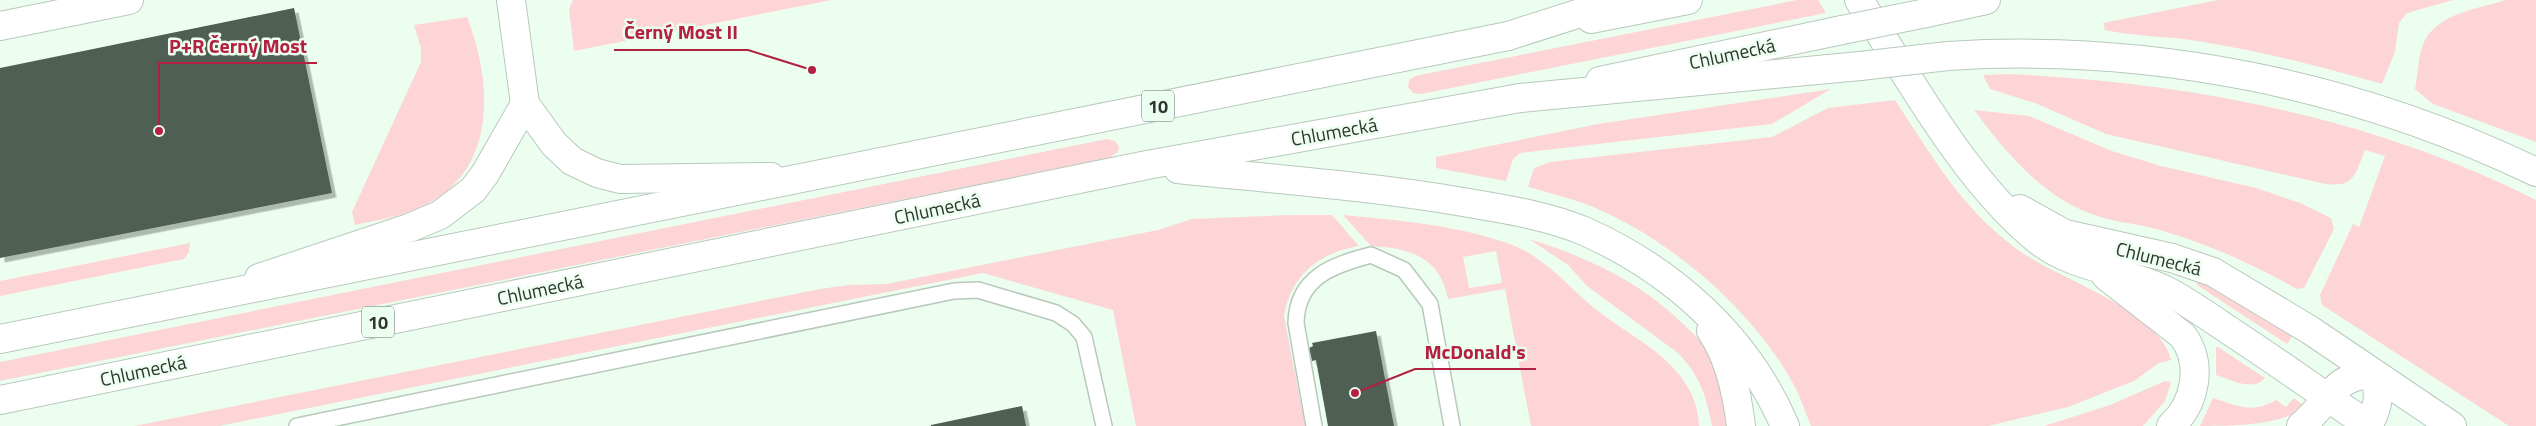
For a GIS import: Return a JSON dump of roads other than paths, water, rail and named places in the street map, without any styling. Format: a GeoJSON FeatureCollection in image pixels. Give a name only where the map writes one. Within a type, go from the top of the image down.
{"type":"FeatureCollection","features":[{"type":"Feature","properties":{"kind":"main road"},"geometry":{"type":"LineString","coordinates":[[0,26],[129,0]]}},
{"type":"Feature","properties":{"kind":"main road"},"geometry":{"type":"LineString","coordinates":[[511,0],[525,104],[554,144],[572,161],[597,173],[620,179],[807,177]]}},
{"type":"Feature","properties":{"kind":"main road"},"geometry":{"type":"LineString","coordinates":[[1508,36],[1621,0]]}},
{"type":"Feature","properties":{"kind":"main road"},"geometry":{"type":"LineString","coordinates":[[1508,36],[1688,0]]}},
{"type":"Feature","properties":{"kind":"main road","name":"Chlumecká"},"geometry":{"type":"LineString","coordinates":[[1859,0],[1929,109],[1987,190],[2038,241],[2050,249],[2093,266],[2140,280],[2167,292],[2274,360],[2369,426],[2379,398],[2374,374]]}},
{"type":"Feature","properties":{"kind":"main road","name":"Chlumecká"},"geometry":{"type":"LineString","coordinates":[[0,400],[1146,165],[1520,98],[1986,0]]}},
{"type":"Feature","properties":{"kind":"main road","name":"10"},"geometry":{"type":"LineString","coordinates":[[0,339],[1508,36]]}},
{"type":"Feature","properties":{"kind":"main road"},"geometry":{"type":"LineString","coordinates":[[1520,98],[1948,56],[2003,52],[2102,55],[2150,60],[2271,80],[2369,106],[2470,142],[2536,172]]}},
{"type":"Feature","properties":{"kind":"main road"},"geometry":{"type":"LineString","coordinates":[[186,302],[409,228],[440,215],[466,196],[485,174],[525,104]]}},
{"type":"Feature","properties":{"kind":"main road"},"geometry":{"type":"LineString","coordinates":[[1146,165],[1388,191],[1510,210],[1582,230],[1654,269],[1681,289],[1707,313],[1747,357],[1774,401],[1785,426]]}},
{"type":"Feature","properties":{"kind":"main road","name":"Chlumecká"},"geometry":{"type":"LineString","coordinates":[[1987,190],[2065,234],[2172,258],[2213,272],[2310,330],[2452,426]]}},
{"type":"Feature","properties":{"kind":"main road"},"geometry":{"type":"LineString","coordinates":[[2093,266],[2175,330],[2191,348],[2195,366],[2191,397],[2185,410],[2171,426]]}},
{"type":"Feature","properties":{"kind":"main road"},"geometry":{"type":"LineString","coordinates":[[1681,289],[1713,334],[1724,354],[1738,401],[1741,426]]}},
{"type":"Feature","properties":{"kind":"main road"},"geometry":{"type":"LineString","coordinates":[[2301,426],[2327,397],[2350,377],[2374,374]]}},
{"type":"Feature","properties":{"kind":"lane"},"geometry":{"type":"LineString","coordinates":[[1314,426],[1296,323],[1296,307],[1308,287],[1329,269],[1371,255],[1404,270],[1430,304],[1452,426]]}},
{"type":"Feature","properties":{"kind":"lane"},"geometry":{"type":"LineString","coordinates":[[297,426],[954,291],[978,290],[1056,313],[1073,324],[1084,337],[1104,426]]}},
{"type":"Feature","properties":{"kind":"place","name":"Černý Most II"},"geometry":{"type":"Point","coordinates":[812,70]}},
{"type":"Feature","properties":{"kind":"place","name":"P+R Černý Most"},"geometry":{"type":"Point","coordinates":[159,131]}},
{"type":"Feature","properties":{"kind":"place","name":"McDonald's"},"geometry":{"type":"Point","coordinates":[1355,393]}}]}
